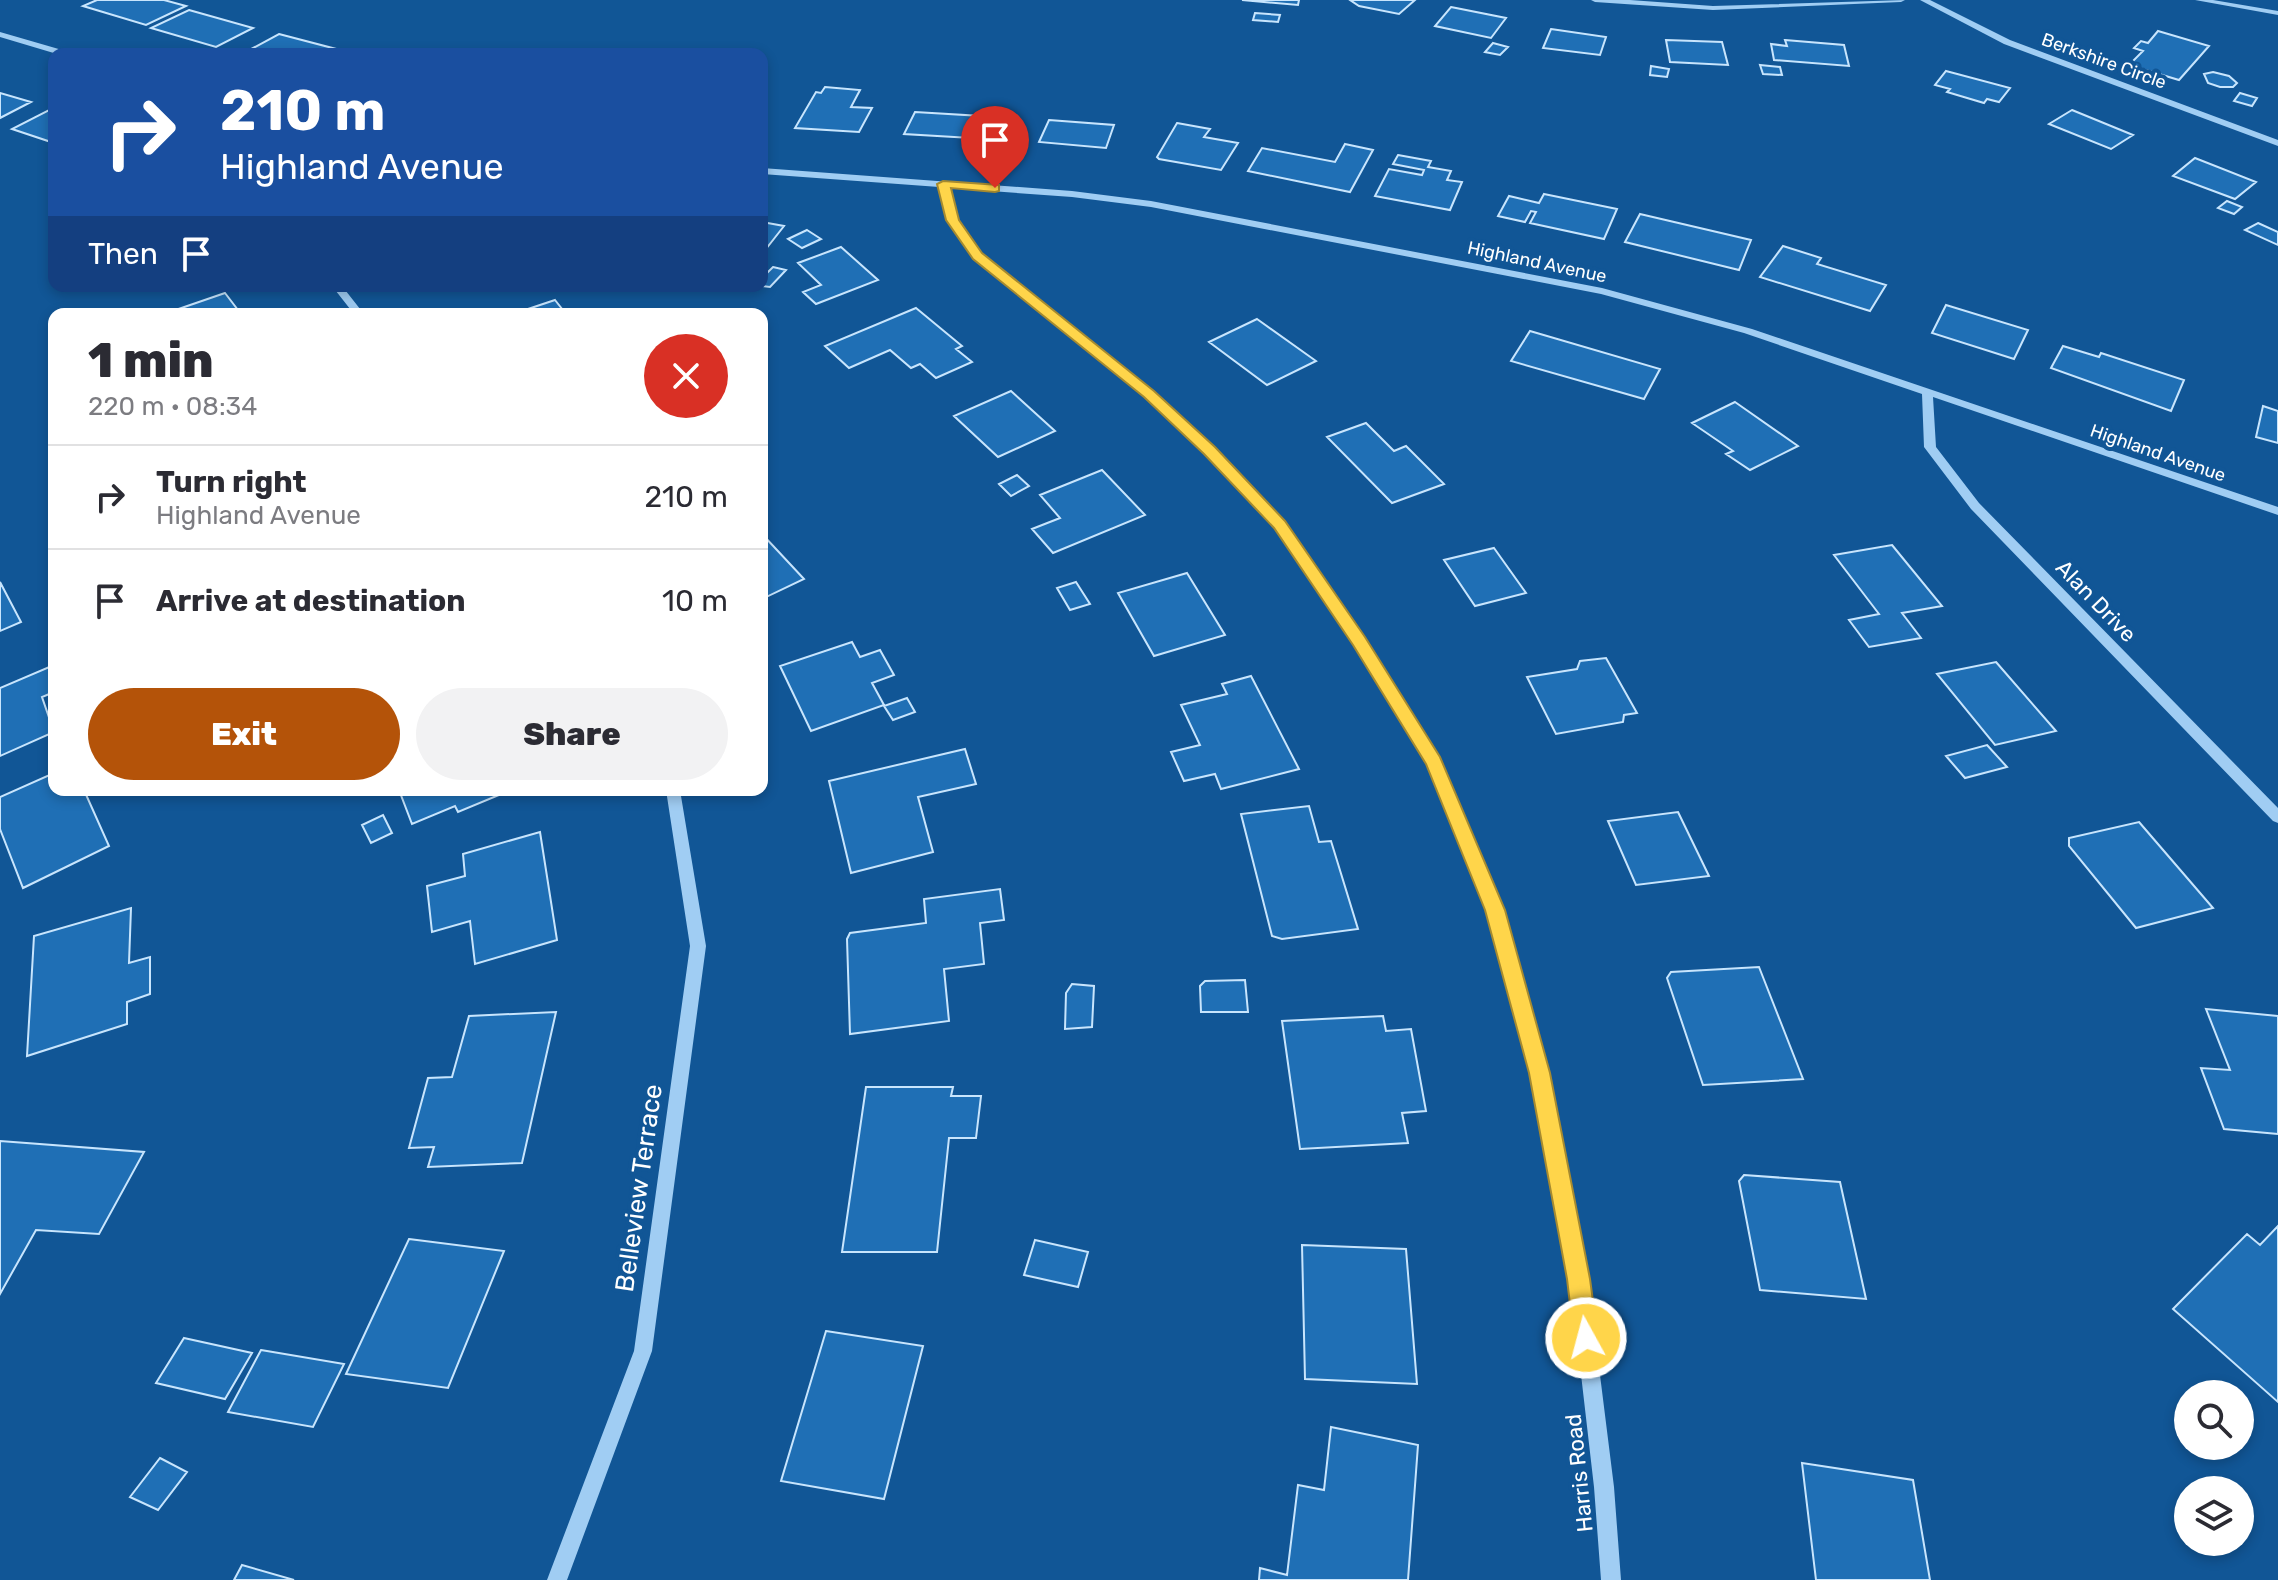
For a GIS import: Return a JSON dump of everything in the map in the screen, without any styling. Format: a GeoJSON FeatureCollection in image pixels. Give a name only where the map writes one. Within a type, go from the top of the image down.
{"type":"FeatureCollection","features":[{"type":"Feature","properties":{"kind":"street"},"geometry":{"type":"LineString","coordinates":[[1595,0],[1713,8],[1901,0]]}},
{"type":"Feature","properties":{"kind":"street","name":"Berkshire Circle"},"geometry":{"type":"LineString","coordinates":[[1924,0],[2007,42],[2278,143]]}},
{"type":"Feature","properties":{"kind":"street"},"geometry":{"type":"LineString","coordinates":[[2199,0],[2278,13]]}},
{"type":"Feature","properties":{"kind":"street"},"geometry":{"type":"LineString","coordinates":[[0,34],[48,49]]}},
{"type":"Feature","properties":{"kind":"street","name":"Highland Avenue"},"geometry":{"type":"LineString","coordinates":[[768,171],[1072,194],[1151,204],[1602,291],[1748,331],[2278,511]]}},
{"type":"Feature","properties":{"kind":"street","name":"Harris Road"},"geometry":{"type":"LineString","coordinates":[[943,184],[952,220],[977,256],[1149,394],[1209,450],[1280,524],[1359,641],[1434,762],[1495,910],[1539,1073],[1579,1279],[1604,1487],[1611,1580]]}},
{"type":"Feature","properties":{"kind":"street"},"geometry":{"type":"LineString","coordinates":[[342,292],[354,308]]}},
{"type":"Feature","properties":{"kind":"street","name":"Alan Drive"},"geometry":{"type":"LineString","coordinates":[[1927,392],[1930,447],[1975,506],[2278,817]]}},
{"type":"Feature","properties":{"kind":"street","name":"Belleview Terrace"},"geometry":{"type":"LineString","coordinates":[[557,1580],[643,1351],[698,946],[674,796]]}},
{"type":"Feature","properties":{"kind":"building"},"geometry":{"type":"Polygon","coordinates":[[[97,0],[164,0],[186,6],[146,25],[83,6],[97,0]]]}},
{"type":"Feature","properties":{"kind":"building"},"geometry":{"type":"Polygon","coordinates":[[[1242,0],[1299,0],[1298,5],[1242,0]]]}},
{"type":"Feature","properties":{"kind":"building"},"geometry":{"type":"Polygon","coordinates":[[[1350,0],[1415,0],[1399,14],[1359,6],[1350,0]]]}},
{"type":"Feature","properties":{"kind":"building"},"geometry":{"type":"Polygon","coordinates":[[[1451,7],[1506,18],[1491,38],[1435,26],[1451,7]]]}},
{"type":"Feature","properties":{"kind":"building"},"geometry":{"type":"Polygon","coordinates":[[[189,10],[253,28],[216,47],[151,28],[189,10]]]}},
{"type":"Feature","properties":{"kind":"building"},"geometry":{"type":"Polygon","coordinates":[[[1255,13],[1280,15],[1278,22],[1253,20],[1255,13]]]}},
{"type":"Feature","properties":{"kind":"building"},"geometry":{"type":"Polygon","coordinates":[[[1551,29],[1606,37],[1600,55],[1543,48],[1551,29]]]}},
{"type":"Feature","properties":{"kind":"building"},"geometry":{"type":"Polygon","coordinates":[[[2158,31],[2209,46],[2179,80],[2129,65],[2143,51],[2134,48],[2141,41],[2148,43],[2158,31]]]}},
{"type":"Feature","properties":{"kind":"building"},"geometry":{"type":"Polygon","coordinates":[[[279,34],[332,48],[253,48],[279,34]]]}},
{"type":"Feature","properties":{"kind":"building"},"geometry":{"type":"Polygon","coordinates":[[[1666,40],[1722,42],[1728,65],[1670,62],[1666,40]]]}},
{"type":"Feature","properties":{"kind":"building"},"geometry":{"type":"Polygon","coordinates":[[[1785,40],[1844,45],[1849,66],[1774,60],[1771,44],[1787,46],[1785,40]]]}},
{"type":"Feature","properties":{"kind":"building"},"geometry":{"type":"Polygon","coordinates":[[[1493,43],[1508,47],[1500,55],[1485,52],[1493,43]]]}},
{"type":"Feature","properties":{"kind":"building"},"geometry":{"type":"Polygon","coordinates":[[[1760,65],[1780,67],[1782,75],[1763,74],[1760,65]]]}},
{"type":"Feature","properties":{"kind":"building"},"geometry":{"type":"Polygon","coordinates":[[[1651,66],[1669,69],[1667,77],[1650,75],[1651,66]]]}},
{"type":"Feature","properties":{"kind":"building"},"geometry":{"type":"Polygon","coordinates":[[[1946,71],[2010,88],[1999,102],[1987,99],[1984,103],[1947,92],[1950,89],[1935,85],[1946,71]]]}},
{"type":"Feature","properties":{"kind":"building"},"geometry":{"type":"Polygon","coordinates":[[[2213,72],[2229,76],[2237,83],[2233,87],[2220,87],[2208,83],[2204,74],[2213,72]]]}},
{"type":"Feature","properties":{"kind":"building"},"geometry":{"type":"Polygon","coordinates":[[[825,87],[860,90],[851,107],[872,108],[859,132],[795,128],[816,92],[821,93],[825,87]]]}},
{"type":"Feature","properties":{"kind":"building"},"geometry":{"type":"Polygon","coordinates":[[[0,93],[31,102],[0,118],[0,93]]]}},
{"type":"Feature","properties":{"kind":"building"},"geometry":{"type":"Polygon","coordinates":[[[2240,93],[2257,98],[2252,106],[2234,101],[2240,93]]]}},
{"type":"Feature","properties":{"kind":"building"},"geometry":{"type":"Polygon","coordinates":[[[2072,110],[2133,135],[2111,149],[2049,124],[2072,110]]]}},
{"type":"Feature","properties":{"kind":"building"},"geometry":{"type":"Polygon","coordinates":[[[48,111],[48,141],[12,129],[48,111]]]}},
{"type":"Feature","properties":{"kind":"building"},"geometry":{"type":"Polygon","coordinates":[[[915,112],[981,116],[971,138],[904,134],[915,112]]]}},
{"type":"Feature","properties":{"kind":"building"},"geometry":{"type":"Polygon","coordinates":[[[1049,120],[1114,125],[1106,148],[1039,142],[1049,120]]]}},
{"type":"Feature","properties":{"kind":"building"},"geometry":{"type":"Polygon","coordinates":[[[1177,123],[1210,129],[1204,137],[1238,143],[1221,170],[1157,157],[1177,123]]]}},
{"type":"Feature","properties":{"kind":"building"},"geometry":{"type":"Polygon","coordinates":[[[1345,144],[1373,150],[1350,192],[1248,171],[1262,148],[1335,162],[1345,144]]]}},
{"type":"Feature","properties":{"kind":"building"},"geometry":{"type":"Polygon","coordinates":[[[1398,155],[1431,161],[1428,167],[1451,171],[1447,180],[1462,182],[1450,210],[1375,196],[1389,169],[1422,175],[1424,170],[1393,164],[1398,155]]]}},
{"type":"Feature","properties":{"kind":"building"},"geometry":{"type":"Polygon","coordinates":[[[2195,158],[2256,182],[2235,199],[2173,176],[2195,158]]]}},
{"type":"Feature","properties":{"kind":"building"},"geometry":{"type":"Polygon","coordinates":[[[1544,194],[1617,209],[1604,239],[1530,223],[1536,212],[1531,211],[1525,222],[1498,216],[1509,196],[1539,203],[1544,194]]]}},
{"type":"Feature","properties":{"kind":"building"},"geometry":{"type":"Polygon","coordinates":[[[2227,201],[2242,207],[2234,214],[2218,208],[2227,201]]]}},
{"type":"Feature","properties":{"kind":"building"},"geometry":{"type":"Polygon","coordinates":[[[1640,214],[1751,240],[1739,270],[1625,242],[1640,214]]]}},
{"type":"Feature","properties":{"kind":"building"},"geometry":{"type":"Polygon","coordinates":[[[768,223],[784,226],[768,246],[768,223]]]}},
{"type":"Feature","properties":{"kind":"building"},"geometry":{"type":"Polygon","coordinates":[[[2258,223],[2278,232],[2278,245],[2245,230],[2258,223]]]}},
{"type":"Feature","properties":{"kind":"building"},"geometry":{"type":"Polygon","coordinates":[[[807,230],[821,239],[802,248],[788,239],[807,230]]]}},
{"type":"Feature","properties":{"kind":"building"},"geometry":{"type":"Polygon","coordinates":[[[1783,246],[1821,258],[1817,264],[1886,285],[1870,311],[1760,277],[1783,246]]]}},
{"type":"Feature","properties":{"kind":"building"},"geometry":{"type":"Polygon","coordinates":[[[841,247],[878,280],[816,304],[803,292],[821,285],[798,263],[841,247]]]}},
{"type":"Feature","properties":{"kind":"building"},"geometry":{"type":"Polygon","coordinates":[[[773,267],[786,270],[770,287],[768,272],[773,267]]]}},
{"type":"Feature","properties":{"kind":"building"},"geometry":{"type":"Polygon","coordinates":[[[225,293],[236,308],[181,308],[225,293]]]}},
{"type":"Feature","properties":{"kind":"building"},"geometry":{"type":"Polygon","coordinates":[[[555,300],[561,308],[531,308],[555,300]]]}},
{"type":"Feature","properties":{"kind":"building"},"geometry":{"type":"Polygon","coordinates":[[[1946,305],[2028,330],[2014,359],[1932,333],[1946,305]]]}},
{"type":"Feature","properties":{"kind":"building"},"geometry":{"type":"Polygon","coordinates":[[[916,308],[962,346],[956,349],[972,362],[936,378],[920,364],[911,368],[890,350],[849,368],[825,346],[916,308]]]}},
{"type":"Feature","properties":{"kind":"building"},"geometry":{"type":"Polygon","coordinates":[[[1257,319],[1316,361],[1267,385],[1209,342],[1257,319]]]}},
{"type":"Feature","properties":{"kind":"building"},"geometry":{"type":"Polygon","coordinates":[[[1530,331],[1660,369],[1644,399],[1511,361],[1530,331]]]}},
{"type":"Feature","properties":{"kind":"building"},"geometry":{"type":"Polygon","coordinates":[[[2063,346],[2099,357],[2101,353],[2184,380],[2171,411],[2051,368],[2063,346]]]}},
{"type":"Feature","properties":{"kind":"building"},"geometry":{"type":"Polygon","coordinates":[[[1011,391],[1055,431],[998,457],[954,416],[1011,391]]]}},
{"type":"Feature","properties":{"kind":"building"},"geometry":{"type":"Polygon","coordinates":[[[1735,402],[1798,446],[1750,470],[1726,454],[1733,451],[1692,423],[1735,402]]]}},
{"type":"Feature","properties":{"kind":"building"},"geometry":{"type":"Polygon","coordinates":[[[2263,406],[2278,411],[2278,443],[2256,437],[2263,406]]]}},
{"type":"Feature","properties":{"kind":"building"},"geometry":{"type":"Polygon","coordinates":[[[1366,423],[1394,451],[1406,446],[1444,484],[1392,503],[1327,437],[1366,423]]]}},
{"type":"Feature","properties":{"kind":"building"},"geometry":{"type":"Polygon","coordinates":[[[1102,470],[1145,515],[1053,553],[1032,529],[1060,518],[1040,495],[1102,470]]]}},
{"type":"Feature","properties":{"kind":"building"},"geometry":{"type":"Polygon","coordinates":[[[1017,475],[1029,486],[1011,496],[999,484],[1017,475]]]}},
{"type":"Feature","properties":{"kind":"building"},"geometry":{"type":"Polygon","coordinates":[[[768,540],[804,579],[768,596],[768,540]]]}},
{"type":"Feature","properties":{"kind":"building"},"geometry":{"type":"Polygon","coordinates":[[[1892,545],[1942,606],[1902,613],[1921,638],[1869,647],[1849,620],[1879,614],[1834,555],[1892,545]]]}},
{"type":"Feature","properties":{"kind":"building"},"geometry":{"type":"Polygon","coordinates":[[[1494,548],[1526,593],[1475,606],[1444,560],[1494,548]]]}},
{"type":"Feature","properties":{"kind":"building"},"geometry":{"type":"Polygon","coordinates":[[[1187,573],[1225,635],[1154,656],[1118,593],[1187,573]]]}},
{"type":"Feature","properties":{"kind":"building"},"geometry":{"type":"Polygon","coordinates":[[[0,582],[21,622],[0,631],[0,582]]]}},
{"type":"Feature","properties":{"kind":"building"},"geometry":{"type":"Polygon","coordinates":[[[1076,582],[1090,604],[1070,610],[1057,588],[1076,582]]]}},
{"type":"Feature","properties":{"kind":"building"},"geometry":{"type":"Polygon","coordinates":[[[852,642],[860,657],[880,650],[894,675],[872,683],[884,705],[811,731],[780,666],[852,642]]]}},
{"type":"Feature","properties":{"kind":"building"},"geometry":{"type":"Polygon","coordinates":[[[1606,658],[1637,713],[1624,715],[1623,722],[1556,734],[1527,677],[1577,669],[1580,661],[1606,658]]]}},
{"type":"Feature","properties":{"kind":"building"},"geometry":{"type":"Polygon","coordinates":[[[1996,662],[2056,731],[1995,745],[1937,674],[1996,662]]]}},
{"type":"Feature","properties":{"kind":"building"},"geometry":{"type":"Polygon","coordinates":[[[48,668],[48,694],[42,697],[48,714],[48,735],[0,756],[0,688],[48,668]]]}},
{"type":"Feature","properties":{"kind":"building"},"geometry":{"type":"Polygon","coordinates":[[[1251,676],[1299,769],[1221,789],[1215,774],[1184,781],[1171,752],[1200,745],[1181,705],[1227,694],[1222,684],[1251,676]]]}},
{"type":"Feature","properties":{"kind":"building"},"geometry":{"type":"Polygon","coordinates":[[[907,698],[915,712],[893,720],[884,706],[907,698]]]}},
{"type":"Feature","properties":{"kind":"building"},"geometry":{"type":"Polygon","coordinates":[[[1987,745],[2007,767],[1965,778],[1946,756],[1987,745]]]}},
{"type":"Feature","properties":{"kind":"building"},"geometry":{"type":"Polygon","coordinates":[[[965,749],[976,784],[918,797],[933,852],[851,873],[829,781],[965,749]]]}},
{"type":"Feature","properties":{"kind":"building"},"geometry":{"type":"Polygon","coordinates":[[[48,776],[48,796],[87,796],[109,846],[23,888],[0,829],[0,797],[48,776]]]}},
{"type":"Feature","properties":{"kind":"building"},"geometry":{"type":"Polygon","coordinates":[[[401,796],[497,796],[458,812],[455,806],[412,824],[401,796]]]}},
{"type":"Feature","properties":{"kind":"building"},"geometry":{"type":"Polygon","coordinates":[[[1309,806],[1319,842],[1331,841],[1358,929],[1282,939],[1272,936],[1241,814],[1309,806]]]}},
{"type":"Feature","properties":{"kind":"building"},"geometry":{"type":"Polygon","coordinates":[[[1678,812],[1709,876],[1636,885],[1608,821],[1678,812]]]}},
{"type":"Feature","properties":{"kind":"building"},"geometry":{"type":"Polygon","coordinates":[[[383,815],[392,833],[371,843],[362,825],[383,815]]]}},
{"type":"Feature","properties":{"kind":"building"},"geometry":{"type":"Polygon","coordinates":[[[2139,822],[2213,908],[2136,928],[2069,846],[2069,838],[2139,822]]]}},
{"type":"Feature","properties":{"kind":"building"},"geometry":{"type":"Polygon","coordinates":[[[540,832],[557,940],[475,964],[470,921],[432,932],[427,886],[465,876],[463,854],[540,832]]]}},
{"type":"Feature","properties":{"kind":"building"},"geometry":{"type":"Polygon","coordinates":[[[1000,889],[1004,920],[980,923],[984,964],[944,969],[949,1021],[850,1034],[847,939],[850,933],[926,923],[924,899],[1000,889]]]}},
{"type":"Feature","properties":{"kind":"building"},"geometry":{"type":"Polygon","coordinates":[[[131,908],[129,963],[150,957],[150,994],[127,1002],[127,1024],[27,1056],[34,936],[131,908]]]}},
{"type":"Feature","properties":{"kind":"building"},"geometry":{"type":"Polygon","coordinates":[[[1759,967],[1803,1079],[1703,1085],[1667,978],[1671,972],[1759,967]]]}},
{"type":"Feature","properties":{"kind":"building"},"geometry":{"type":"Polygon","coordinates":[[[1245,980],[1248,1012],[1201,1012],[1200,986],[1205,981],[1245,980]]]}},
{"type":"Feature","properties":{"kind":"building"},"geometry":{"type":"Polygon","coordinates":[[[1072,984],[1094,986],[1092,1027],[1065,1029],[1066,993],[1072,984]]]}},
{"type":"Feature","properties":{"kind":"building"},"geometry":{"type":"Polygon","coordinates":[[[2206,1009],[2278,1016],[2278,1134],[2224,1129],[2201,1068],[2230,1070],[2206,1009]]]}},
{"type":"Feature","properties":{"kind":"building"},"geometry":{"type":"Polygon","coordinates":[[[556,1012],[522,1163],[428,1167],[434,1147],[409,1148],[428,1078],[452,1077],[469,1016],[556,1012]]]}},
{"type":"Feature","properties":{"kind":"building"},"geometry":{"type":"Polygon","coordinates":[[[1383,1016],[1386,1031],[1411,1029],[1426,1111],[1402,1113],[1408,1143],[1300,1149],[1282,1021],[1383,1016]]]}},
{"type":"Feature","properties":{"kind":"building"},"geometry":{"type":"Polygon","coordinates":[[[866,1087],[953,1087],[951,1096],[981,1096],[976,1138],[949,1138],[937,1252],[842,1252],[866,1087]]]}},
{"type":"Feature","properties":{"kind":"building"},"geometry":{"type":"Polygon","coordinates":[[[0,1141],[144,1152],[99,1234],[36,1230],[0,1294],[0,1141]]]}},
{"type":"Feature","properties":{"kind":"building"},"geometry":{"type":"Polygon","coordinates":[[[1744,1175],[1840,1182],[1866,1299],[1760,1290],[1739,1181],[1744,1175]]]}},
{"type":"Feature","properties":{"kind":"building"},"geometry":{"type":"Polygon","coordinates":[[[2278,1226],[2278,1402],[2173,1309],[2247,1234],[2260,1245],[2278,1226]]]}},
{"type":"Feature","properties":{"kind":"building"},"geometry":{"type":"Polygon","coordinates":[[[409,1239],[504,1251],[448,1388],[346,1374],[409,1239]]]}},
{"type":"Feature","properties":{"kind":"building"},"geometry":{"type":"Polygon","coordinates":[[[1035,1240],[1088,1252],[1078,1287],[1024,1275],[1035,1240]]]}},
{"type":"Feature","properties":{"kind":"building"},"geometry":{"type":"Polygon","coordinates":[[[1302,1245],[1406,1249],[1417,1384],[1305,1379],[1302,1245]]]}},
{"type":"Feature","properties":{"kind":"building"},"geometry":{"type":"Polygon","coordinates":[[[826,1331],[923,1346],[884,1499],[781,1481],[826,1331]]]}},
{"type":"Feature","properties":{"kind":"building"},"geometry":{"type":"Polygon","coordinates":[[[184,1338],[252,1353],[225,1399],[156,1383],[184,1338]]]}},
{"type":"Feature","properties":{"kind":"building"},"geometry":{"type":"Polygon","coordinates":[[[261,1350],[344,1364],[313,1427],[228,1412],[261,1350]]]}},
{"type":"Feature","properties":{"kind":"building"},"geometry":{"type":"Polygon","coordinates":[[[1331,1427],[1418,1445],[1408,1580],[1259,1580],[1260,1568],[1287,1575],[1298,1485],[1324,1490],[1331,1427]]]}},
{"type":"Feature","properties":{"kind":"building"},"geometry":{"type":"Polygon","coordinates":[[[160,1458],[187,1472],[158,1510],[130,1497],[160,1458]]]}},
{"type":"Feature","properties":{"kind":"building"},"geometry":{"type":"Polygon","coordinates":[[[1802,1463],[1913,1480],[1930,1580],[1816,1580],[1802,1463]]]}},
{"type":"Feature","properties":{"kind":"building"},"geometry":{"type":"Polygon","coordinates":[[[242,1565],[294,1580],[234,1580],[242,1565]]]}},
{"type":"Feature","properties":{"kind":"route"},"geometry":{"type":"LineString","coordinates":[[995,188],[943,184],[952,220],[977,256],[1149,394],[1209,450],[1280,524],[1359,641],[1434,762],[1495,910],[1539,1073],[1579,1279],[1586,1338]]}}]}
